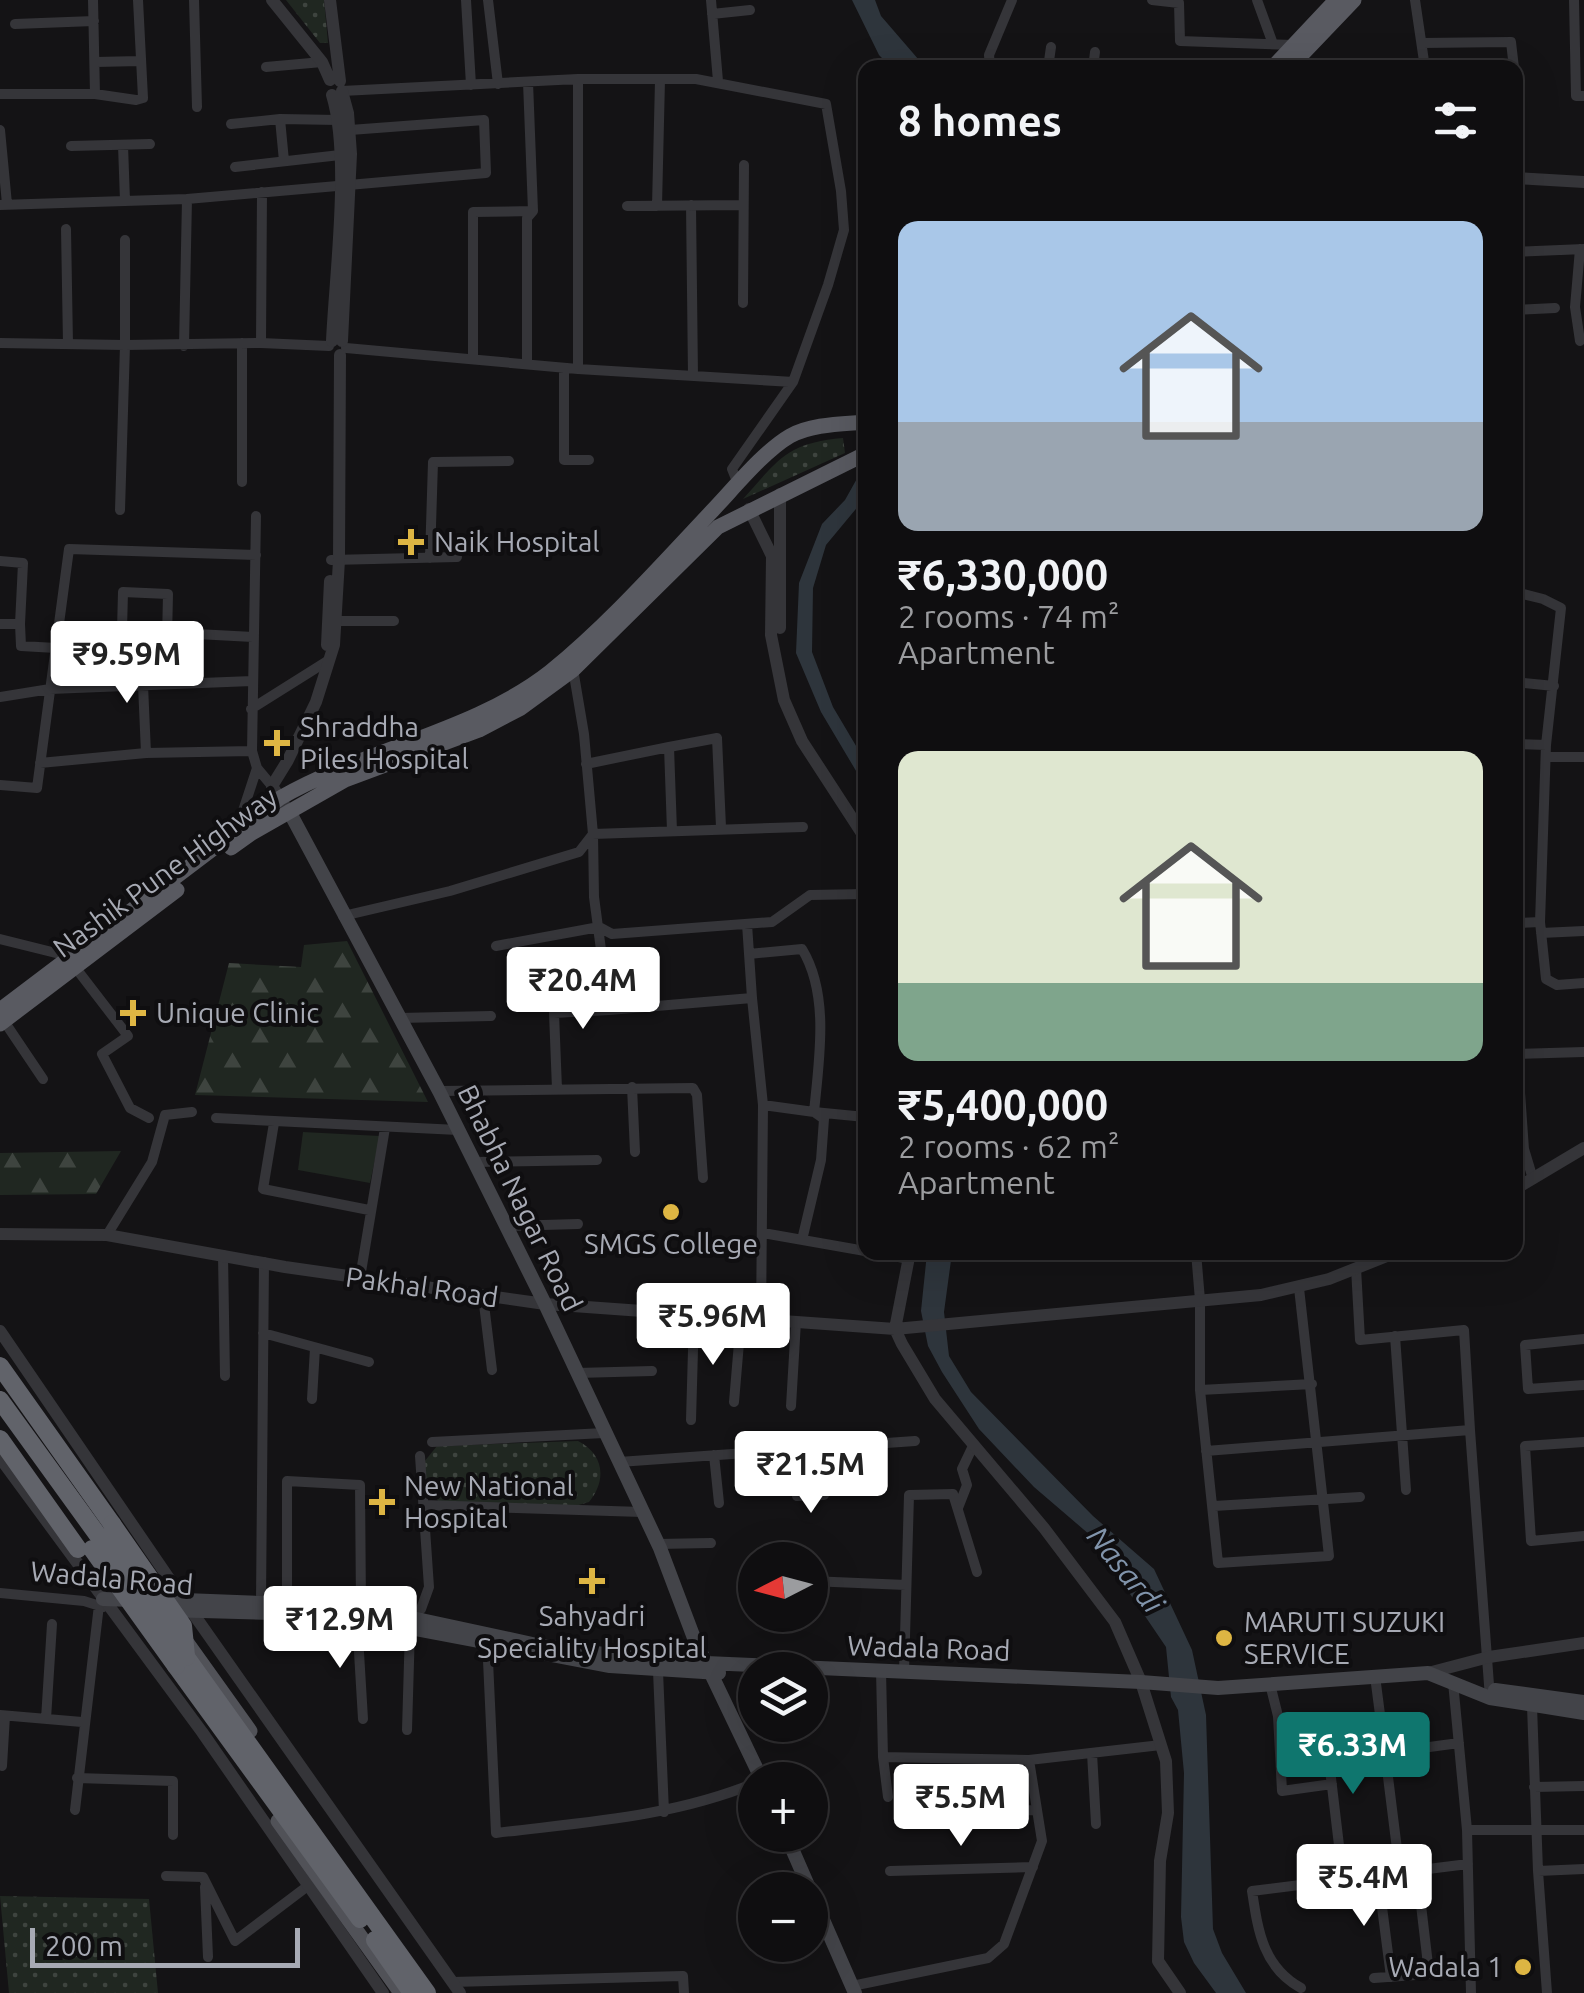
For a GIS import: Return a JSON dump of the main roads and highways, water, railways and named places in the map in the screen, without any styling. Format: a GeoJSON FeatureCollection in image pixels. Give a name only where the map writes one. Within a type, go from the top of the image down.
{"type":"FeatureCollection","features":[{"type":"Feature","properties":{"kind":"highway"},"geometry":{"type":"LineString","coordinates":[[1280,60],[1336,0]]}},
{"type":"Feature","properties":{"kind":"highway"},"geometry":{"type":"LineString","coordinates":[[1297,60],[1354,0]]}},
{"type":"Feature","properties":{"kind":"highway"},"geometry":{"type":"LineString","coordinates":[[570,663],[744,478],[789,436],[812,428],[857,422]]}},
{"type":"Feature","properties":{"kind":"highway","name":"Nashik Pune Highway"},"geometry":{"type":"LineString","coordinates":[[1,1018],[252,833],[280,798],[345,780],[479,730],[521,708],[718,527],[858,457]]}},
{"type":"Feature","properties":{"kind":"highway"},"geometry":{"type":"LineString","coordinates":[[74,962],[280,798]]}},
{"type":"Feature","properties":{"kind":"highway"},"geometry":{"type":"LineString","coordinates":[[0,1366],[183,1626],[181,1661]]}},
{"type":"Feature","properties":{"kind":"highway"},"geometry":{"type":"LineString","coordinates":[[0,1400],[412,1993]]}},
{"type":"Feature","properties":{"kind":"highway"},"geometry":{"type":"LineString","coordinates":[[0,1422],[427,1993]]}},
{"type":"Feature","properties":{"kind":"highway"},"geometry":{"type":"LineString","coordinates":[[0,1439],[136,1630],[181,1661]]}},
{"type":"Feature","properties":{"kind":"main road","name":"Bhabha Nagar Road"},"geometry":{"type":"LineString","coordinates":[[280,798],[439,1092],[545,1304],[753,1762]]}},
{"type":"Feature","properties":{"kind":"main road"},"geometry":{"type":"LineString","coordinates":[[0,1380],[436,1993]]}},
{"type":"Feature","properties":{"kind":"main road"},"geometry":{"type":"LineString","coordinates":[[0,1430],[112,1605],[401,1993]]}},
{"type":"Feature","properties":{"kind":"main road","name":"Wadala Road"},"geometry":{"type":"LineString","coordinates":[[187,1605],[287,1602],[411,1623],[610,1666],[1146,1685]]}},
{"type":"Feature","properties":{"kind":"main road"},"geometry":{"type":"LineString","coordinates":[[112,1605],[187,1605]]}},
{"type":"Feature","properties":{"kind":"main road","name":"Wadala Road"},"geometry":{"type":"LineString","coordinates":[[187,1605],[342,1616],[359,1613]]}},
{"type":"Feature","properties":{"kind":"main road","name":"Wadala Road"},"geometry":{"type":"LineString","coordinates":[[487,1639],[738,1672]]}},
{"type":"Feature","properties":{"kind":"main road","name":"Wadala Road"},"geometry":{"type":"LineString","coordinates":[[828,1676],[904,1672],[1146,1685]]}},
{"type":"Feature","properties":{"kind":"main road"},"geometry":{"type":"LineString","coordinates":[[1146,1685],[1218,1688],[1428,1673],[1532,1706],[1584,1713]]}},
{"type":"Feature","properties":{"kind":"main road"},"geometry":{"type":"LineString","coordinates":[[1487,1693],[1584,1702]]}},
{"type":"Feature","properties":{"kind":"main road"},"geometry":{"type":"LineString","coordinates":[[793,1852],[853,1989]]}},
{"type":"Feature","properties":{"kind":"water"},"geometry":{"type":"Polygon","coordinates":[[[852,0],[875,0],[881,16],[919,60],[884,60],[852,0]]]}},
{"type":"Feature","properties":{"kind":"water"},"geometry":{"type":"Polygon","coordinates":[[[858,477],[858,506],[826,545],[813,588],[812,652],[833,707],[858,749],[858,774],[821,712],[796,653],[799,583],[822,524],[845,500],[858,477]]]}},
{"type":"Feature","properties":{"kind":"water","name":"Nasardi"},"geometry":{"type":"Polygon","coordinates":[[[926,1260],[951,1260],[944,1312],[949,1356],[971,1392],[1093,1516],[1154,1569],[1192,1650],[1206,1715],[1213,1929],[1246,1993],[1216,1993],[1184,1942],[1184,1773],[1166,1647],[1090,1535],[1034,1487],[979,1429],[928,1346],[921,1311],[926,1260]]]}},
{"type":"Feature","properties":{"kind":"place","name":"Naik Hospital"},"geometry":{"type":"Point","coordinates":[411,542]}},
{"type":"Feature","properties":{"kind":"place","name":"Shraddha Piles Hospital"},"geometry":{"type":"Point","coordinates":[277,743]}},
{"type":"Feature","properties":{"kind":"place","name":"Unique Clinic"},"geometry":{"type":"Point","coordinates":[133,1013]}},
{"type":"Feature","properties":{"kind":"place","name":"SMGS College"},"geometry":{"type":"Point","coordinates":[671,1212]}},
{"type":"Feature","properties":{"kind":"place","name":"New National Hospital"},"geometry":{"type":"Point","coordinates":[382,1502]}},
{"type":"Feature","properties":{"kind":"place","name":"Sahyadri Speciality Hospital"},"geometry":{"type":"Point","coordinates":[592,1581]}},
{"type":"Feature","properties":{"kind":"place","name":"MARUTI SUZUKI SERVICE"},"geometry":{"type":"Point","coordinates":[1224,1638]}},
{"type":"Feature","properties":{"kind":"place","name":"Wadala 1"},"geometry":{"type":"Point","coordinates":[1523,1967]}}]}
